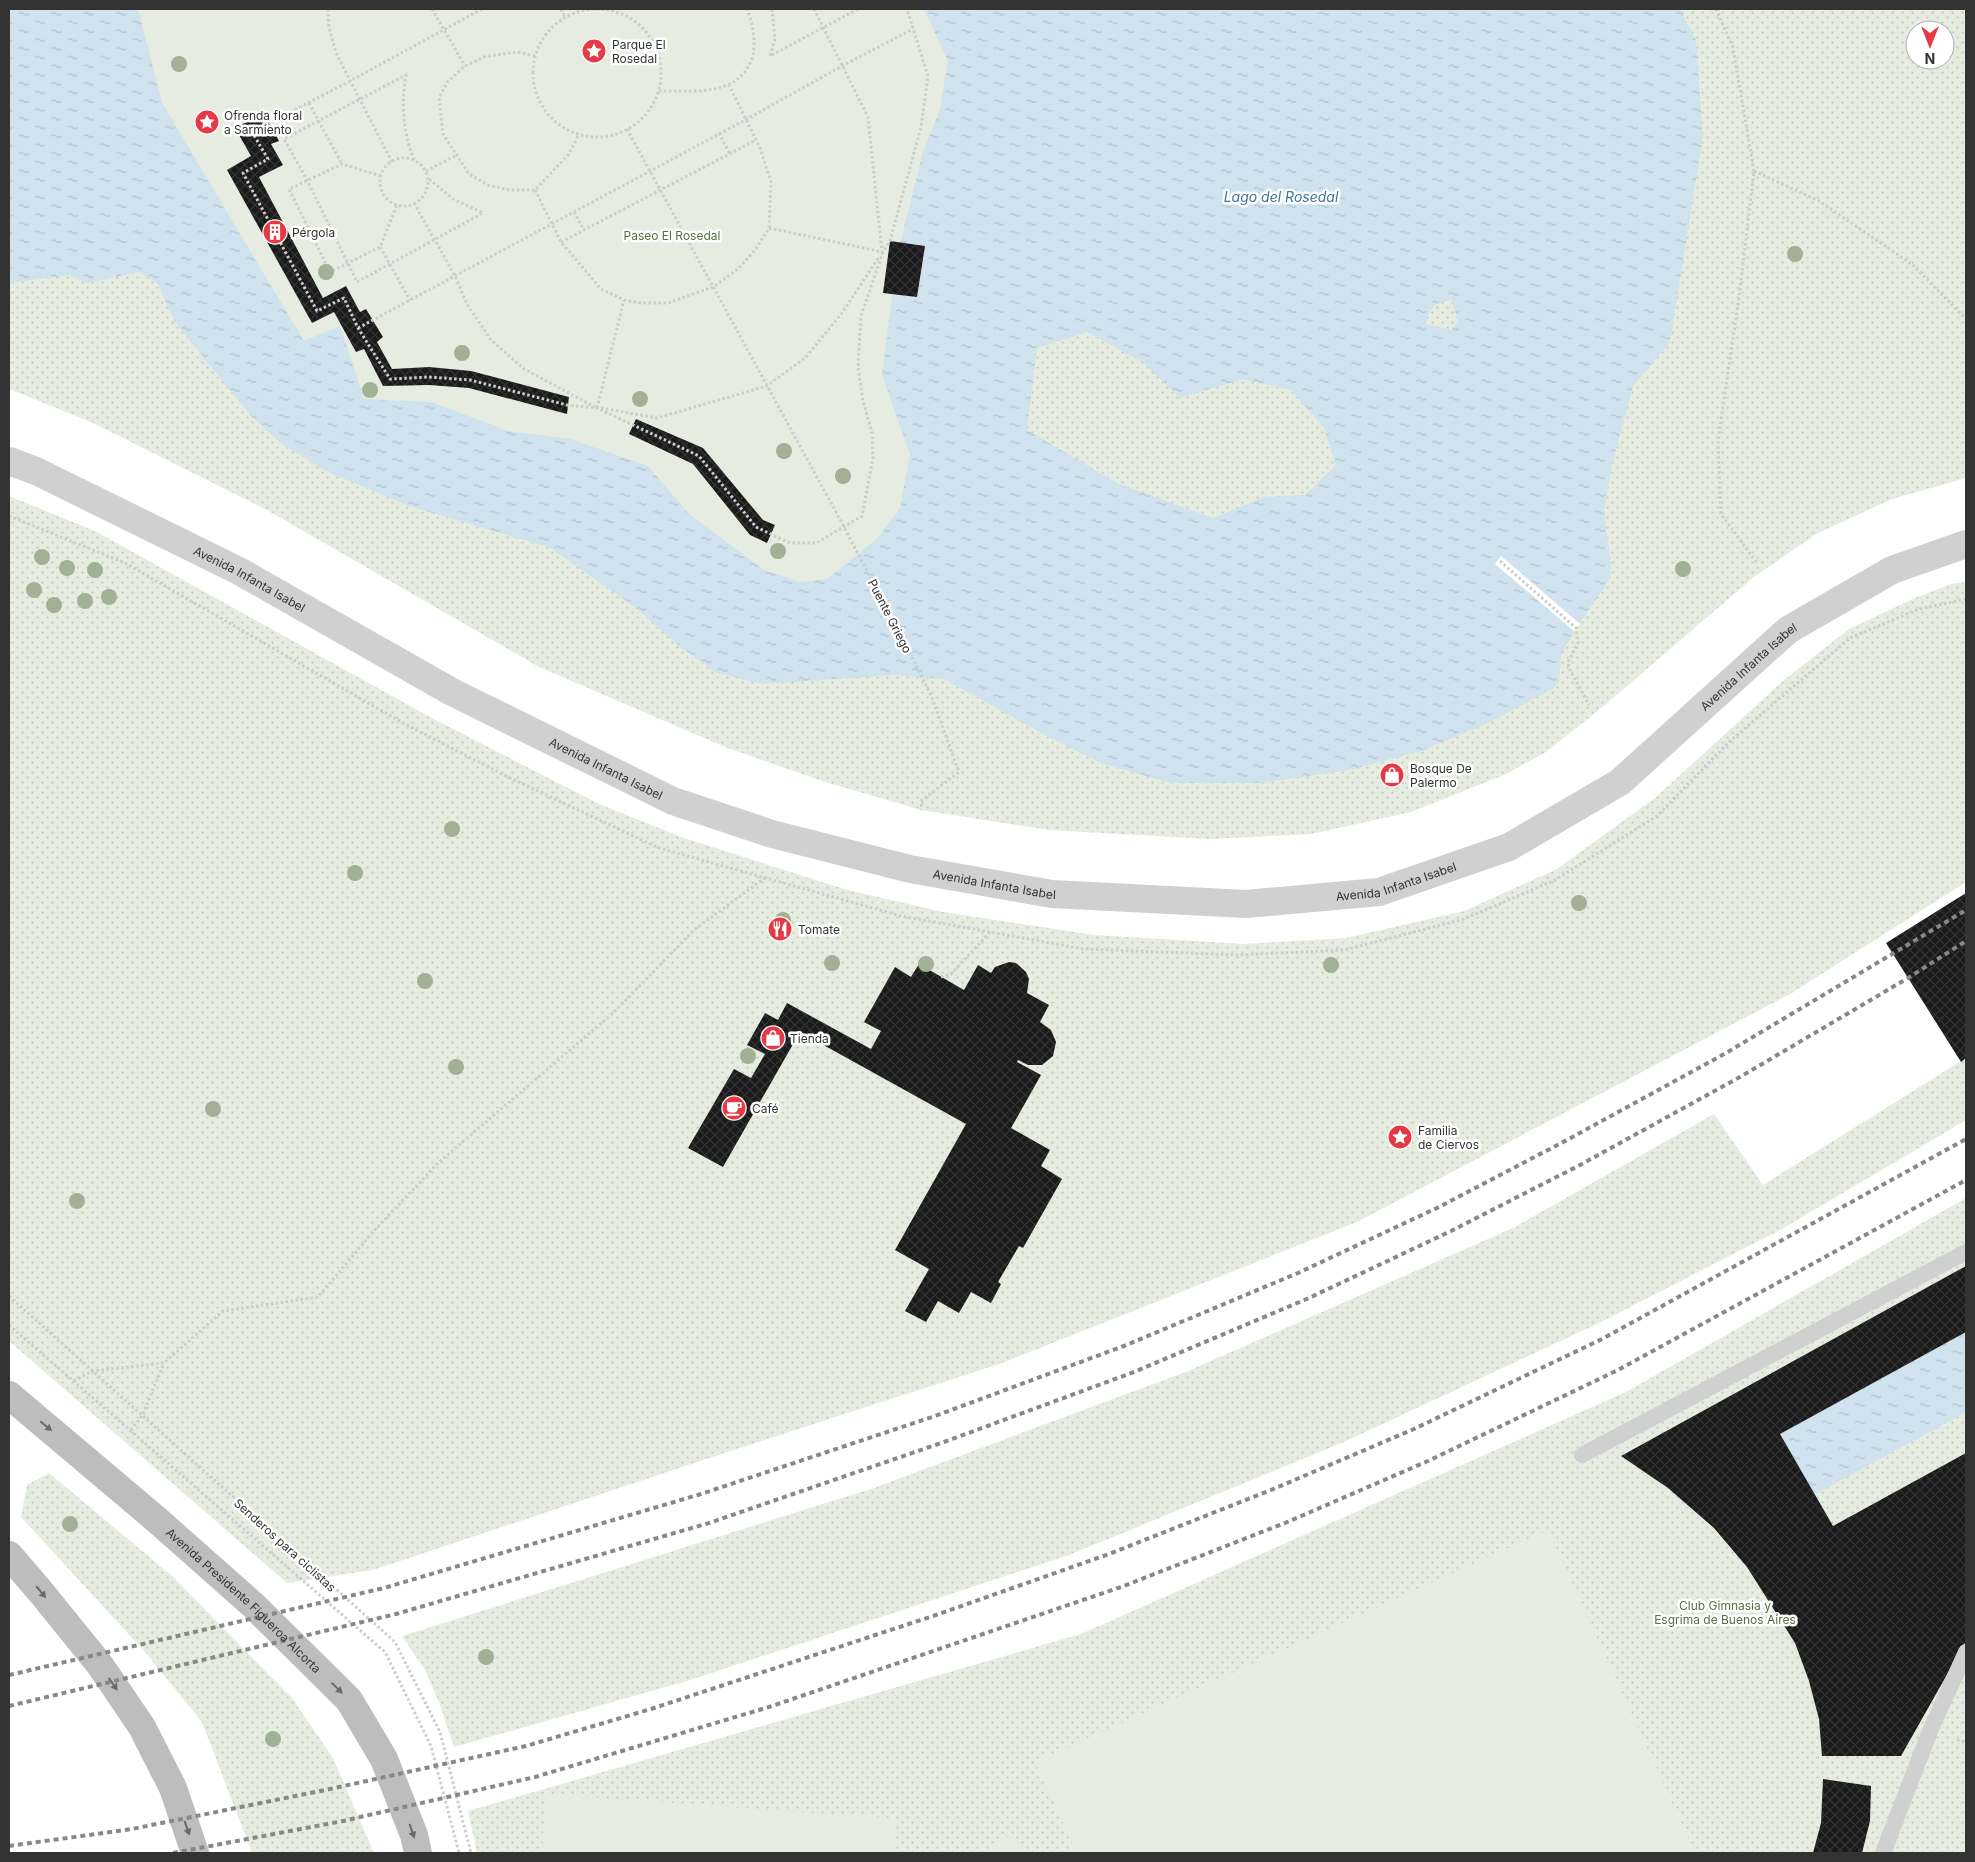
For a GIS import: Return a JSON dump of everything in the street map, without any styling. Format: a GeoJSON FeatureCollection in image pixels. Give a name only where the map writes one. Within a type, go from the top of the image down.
{"type":"FeatureCollection","features":[{"type":"Feature","properties":{"kind":"main road","name":"Avenida Presidente Figueroa Alcorta"},"geometry":{"type":"LineString","coordinates":[[9,1395],[157,1520],[253,1605],[349,1700],[384,1759],[414,1835],[418,1853]]}},
{"type":"Feature","properties":{"kind":"main road"},"geometry":{"type":"LineString","coordinates":[[9,1556],[100,1665],[142,1727],[173,1788],[195,1853]]}},
{"type":"Feature","properties":{"kind":"street","name":"Avenida Infanta Isabel"},"geometry":{"type":"LineString","coordinates":[[9,461],[36,471],[240,571],[452,692],[673,801],[772,834],[920,870],[1052,894],[1246,904],[1379,892],[1509,847],[1620,782],[1788,630],[1892,570],[1966,544]]}},
{"type":"Feature","properties":{"kind":"lane"},"geometry":{"type":"LineString","coordinates":[[1582,1455],[1966,1252]]}},
{"type":"Feature","properties":{"kind":"lane"},"geometry":{"type":"LineString","coordinates":[[1883,1853],[1930,1731],[1966,1652]]}},
{"type":"Feature","properties":{"kind":"path"},"geometry":{"type":"LineString","coordinates":[[328,9],[329,28],[337,55],[392,162]]}},
{"type":"Feature","properties":{"kind":"path"},"geometry":{"type":"LineString","coordinates":[[432,9],[465,66]]}},
{"type":"Feature","properties":{"kind":"path"},"geometry":{"type":"LineString","coordinates":[[482,9],[252,132],[268,159],[242,173],[317,311],[344,298],[358,328],[390,379],[429,377],[470,380],[567,406],[597,408],[657,418],[767,386],[806,357],[842,313],[890,241],[921,127],[928,76],[907,9]]}},
{"type":"Feature","properties":{"kind":"path"},"geometry":{"type":"LineString","coordinates":[[561,9],[565,17]]}},
{"type":"Feature","properties":{"kind":"path"},"geometry":{"type":"LineString","coordinates":[[659,91],[699,92],[730,85],[742,76],[750,65],[754,48],[747,9]]}},
{"type":"Feature","properties":{"kind":"path"},"geometry":{"type":"LineString","coordinates":[[772,9],[775,39],[770,56],[858,9]]}},
{"type":"Feature","properties":{"kind":"path"},"geometry":{"type":"LineString","coordinates":[[414,203],[455,276],[467,304],[491,340],[524,369],[597,408],[699,456],[756,527],[790,542],[816,543],[862,516],[873,458],[872,432],[863,400],[858,367],[861,316],[882,252],[868,117],[814,9]]}},
{"type":"Feature","properties":{"kind":"path"},"geometry":{"type":"LineString","coordinates":[[1716,9],[1733,48],[1754,171],[1739,297],[1718,441],[1721,514],[1757,563]]}},
{"type":"Feature","properties":{"kind":"path"},"geometry":{"type":"LineString","coordinates":[[615,10],[633,20],[648,34],[658,51],[661,71],[659,91],[652,106],[641,120],[627,129],[612,135],[595,136],[579,134],[561,125],[546,112],[537,94],[533,75],[535,56],[542,40],[565,17],[581,11],[615,10]]}},
{"type":"Feature","properties":{"kind":"path"},"geometry":{"type":"LineString","coordinates":[[358,328],[913,29]]}},
{"type":"Feature","properties":{"kind":"path"},"geometry":{"type":"LineString","coordinates":[[535,56],[516,52],[484,57],[465,66],[448,81],[439,98],[443,134],[469,174],[488,185],[510,190],[535,190],[569,154],[579,134]]}},
{"type":"Feature","properties":{"kind":"path"},"geometry":{"type":"LineString","coordinates":[[414,160],[399,158],[387,165],[381,176],[382,190],[390,201],[403,206],[421,199],[426,193],[428,178],[426,171],[414,160],[409,147],[403,111],[406,75],[284,139],[307,180],[357,282],[436,241],[484,213],[453,199],[428,178]]}},
{"type":"Feature","properties":{"kind":"path"},"geometry":{"type":"LineString","coordinates":[[535,190],[561,242],[601,289],[624,300],[640,303],[668,303],[713,287],[738,269],[755,250],[769,228],[771,182],[756,140],[730,85]]}},
{"type":"Feature","properties":{"kind":"path"},"geometry":{"type":"LineString","coordinates":[[309,102],[342,164]]}},
{"type":"Feature","properties":{"kind":"path","name":"Puente Griego"},"geometry":{"type":"LineString","coordinates":[[627,129],[850,537],[931,695],[959,772],[922,800],[921,810]]}},
{"type":"Feature","properties":{"kind":"path"},"geometry":{"type":"LineString","coordinates":[[719,133],[730,154]]}},
{"type":"Feature","properties":{"kind":"path"},"geometry":{"type":"LineString","coordinates":[[561,242],[756,140]]}},
{"type":"Feature","properties":{"kind":"path"},"geometry":{"type":"LineString","coordinates":[[426,171],[457,155]]}},
{"type":"Feature","properties":{"kind":"path"},"geometry":{"type":"LineString","coordinates":[[381,176],[342,164],[289,188],[330,272],[380,247],[397,204]]}},
{"type":"Feature","properties":{"kind":"path"},"geometry":{"type":"LineString","coordinates":[[1754,171],[1819,201],[1913,265],[1966,319]]}},
{"type":"Feature","properties":{"kind":"path"},"geometry":{"type":"LineString","coordinates":[[574,212],[584,230]]}},
{"type":"Feature","properties":{"kind":"path"},"geometry":{"type":"LineString","coordinates":[[769,228],[882,252]]}},
{"type":"Feature","properties":{"kind":"path"},"geometry":{"type":"LineString","coordinates":[[380,247],[410,300]]}},
{"type":"Feature","properties":{"kind":"path"},"geometry":{"type":"LineString","coordinates":[[597,408],[624,300]]}},
{"type":"Feature","properties":{"kind":"path"},"geometry":{"type":"LineString","coordinates":[[1500,561],[1576,628],[1578,643],[1568,662],[1569,668],[1589,705]]}},
{"type":"Feature","properties":{"kind":"path"},"geometry":{"type":"LineString","coordinates":[[1657,816],[1729,742],[1850,638],[1919,609],[1966,599]]}},
{"type":"Feature","properties":{"kind":"path"},"geometry":{"type":"LineString","coordinates":[[131,1430],[142,1416],[164,1364],[223,1311],[318,1296],[372,1233],[438,1163],[612,1014],[694,930],[766,877]]}},
{"type":"Feature","properties":{"kind":"path"},"geometry":{"type":"LineString","coordinates":[[941,977],[951,974],[991,932]]}},
{"type":"Feature","properties":{"kind":"path","name":"Senderos para ciclistas"},"geometry":{"type":"LineString","coordinates":[[9,1296],[394,1642],[440,1732],[472,1853]]}},
{"type":"Feature","properties":{"kind":"path"},"geometry":{"type":"LineString","coordinates":[[9,1324],[385,1652],[431,1746],[459,1853]]}},
{"type":"Feature","properties":{"kind":"path"},"geometry":{"type":"LineString","coordinates":[[74,1381],[92,1371],[164,1364]]}},
{"type":"Feature","properties":{"kind":"green space"},"geometry":{"type":"Polygon","coordinates":[[[9,9],[1966,9],[1966,478],[1892,499],[1818,533],[1755,576],[1605,705],[1546,752],[1504,775],[1411,812],[1311,834],[1210,839],[1049,830],[921,810],[822,781],[725,747],[539,667],[267,510],[91,422],[9,389],[9,9]]]}},
{"type":"Feature","properties":{"kind":"green space","name":"Paseo El Rosedal"},"geometry":{"type":"Polygon","coordinates":[[[138,9],[924,9],[948,61],[940,109],[923,152],[897,256],[882,375],[910,454],[900,508],[878,538],[827,579],[800,582],[764,570],[689,514],[648,466],[570,439],[508,431],[431,402],[364,399],[340,326],[304,342],[162,103],[138,9]]]}},
{"type":"Feature","properties":{"kind":"green space"},"geometry":{"type":"Polygon","coordinates":[[[9,496],[95,531],[428,716],[599,804],[684,838],[847,890],[943,912],[1094,935],[1244,944],[1346,938],[1464,911],[1557,869],[1655,798],[1784,680],[1849,629],[1915,598],[1951,584],[1966,582],[1966,882],[1790,994],[1357,1222],[1002,1363],[373,1570],[287,1583],[9,1341],[9,496]]]}},
{"type":"Feature","properties":{"kind":"green space"},"geometry":{"type":"Polygon","coordinates":[[[1966,1058],[1966,1120],[1782,1229],[1597,1324],[1344,1442],[1069,1555],[690,1680],[454,1747],[439,1702],[425,1670],[402,1636],[874,1488],[1188,1371],[1513,1228],[1714,1114],[1763,1185],[1966,1058]]]}},
{"type":"Feature","properties":{"kind":"green space","name":"Club Gimnasia y Esgrima de Buenos Aires"},"geometry":{"type":"Polygon","coordinates":[[[1966,1198],[1966,1853],[477,1853],[468,1811],[1081,1634],[1626,1392],[1966,1198]]]}},
{"type":"Feature","properties":{"kind":"green space"},"geometry":{"type":"Polygon","coordinates":[[[49,1473],[172,1576],[292,1698],[333,1758],[374,1853],[252,1853],[202,1722],[145,1652],[21,1517],[27,1485],[49,1473]]]}},
{"type":"Feature","properties":{"kind":"green space"},"geometry":{"type":"Polygon","coordinates":[[[1548,1530],[1695,1853],[1077,1853],[1035,1762],[1548,1530]]]}},
{"type":"Feature","properties":{"kind":"green space"},"geometry":{"type":"Polygon","coordinates":[[[546,1794],[897,1819],[894,1853],[542,1853],[546,1794]]]}},
{"type":"Feature","properties":{"kind":"green space"},"geometry":{"type":"Polygon","coordinates":[[[1013,1835],[1021,1853],[993,1853],[989,1845],[1013,1835]]]}},
{"type":"Feature","properties":{"kind":"water","name":"Lago del Rosedal"},"geometry":{"type":"Polygon","coordinates":[[[9,9],[138,9],[162,103],[304,341],[340,326],[364,399],[431,402],[508,431],[570,439],[648,466],[689,514],[764,570],[800,582],[827,579],[878,538],[900,508],[910,454],[882,375],[897,256],[923,152],[940,109],[948,61],[924,9],[1680,9],[1696,40],[1703,136],[1670,342],[1633,386],[1612,464],[1604,512],[1611,566],[1610,579],[1574,631],[1561,655],[1559,681],[1554,688],[1488,723],[1421,751],[1349,770],[1259,783],[1171,783],[1104,764],[1052,739],[944,679],[894,675],[762,684],[715,672],[679,646],[636,608],[551,548],[409,506],[328,472],[283,445],[251,416],[174,321],[158,284],[139,272],[87,283],[69,275],[9,283],[9,9]],[[1452,300],[1441,302],[1434,306],[1429,313],[1426,324],[1451,330],[1458,322],[1452,300]],[[1087,332],[1037,348],[1027,430],[1119,484],[1213,518],[1265,497],[1305,495],[1336,465],[1324,428],[1291,390],[1243,379],[1180,398],[1144,363],[1087,332]]]}},
{"type":"Feature","properties":{"kind":"water"},"geometry":{"type":"Polygon","coordinates":[[[1966,1332],[1966,1412],[1814,1495],[1780,1434],[1966,1332]]]}},
{"type":"Feature","properties":{"kind":"pier"},"geometry":{"type":"Polygon","coordinates":[[[1501,556],[1580,624],[1574,631],[1495,564],[1501,556]]]}},
{"type":"Feature","properties":{"kind":"building","name":"Pérgola"},"geometry":{"type":"Polygon","coordinates":[[[264,113],[279,141],[271,144],[283,165],[259,177],[323,298],[346,286],[360,312],[366,309],[383,337],[377,342],[392,369],[429,367],[471,371],[569,397],[567,414],[469,388],[429,385],[383,386],[364,349],[356,352],[334,312],[312,323],[227,170],[251,156],[235,128],[264,113]]]}},
{"type":"Feature","properties":{"kind":"building"},"geometry":{"type":"Polygon","coordinates":[[[890,241],[925,246],[917,297],[883,293],[890,241]]]}},
{"type":"Feature","properties":{"kind":"building"},"geometry":{"type":"Polygon","coordinates":[[[636,419],[703,448],[763,520],[775,525],[767,543],[750,535],[693,464],[629,434],[636,419]]]}},
{"type":"Feature","properties":{"kind":"building"},"geometry":{"type":"Polygon","coordinates":[[[1966,893],[1966,1058],[1961,1062],[1886,943],[1966,893]]]}},
{"type":"Feature","properties":{"kind":"building"},"geometry":{"type":"Polygon","coordinates":[[[1009,962],[1016,963],[1026,972],[1029,979],[1027,993],[1049,1005],[1040,1022],[1051,1030],[1056,1042],[1053,1056],[1042,1065],[1028,1065],[1018,1060],[1017,1062],[1041,1075],[1011,1128],[1050,1150],[1041,1166],[1062,1179],[1023,1248],[1019,1246],[998,1282],[1001,1284],[991,1303],[971,1292],[959,1313],[938,1301],[926,1322],[905,1311],[929,1269],[895,1250],[966,1124],[800,1032],[723,1167],[688,1148],[734,1069],[751,1078],[765,1054],[747,1045],[765,1013],[778,1020],[787,1003],[871,1049],[881,1031],[864,1022],[895,967],[911,977],[919,964],[964,990],[978,965],[991,973],[995,967],[1009,962]]]}},
{"type":"Feature","properties":{"kind":"building"},"geometry":{"type":"Polygon","coordinates":[[[1966,1266],[1966,1332],[1780,1434],[1833,1526],[1966,1453],[1966,1641],[1901,1756],[1822,1756],[1819,1719],[1809,1681],[1795,1643],[1747,1567],[1714,1528],[1668,1488],[1621,1456],[1966,1266]]]}},
{"type":"Feature","properties":{"kind":"building"},"geometry":{"type":"Polygon","coordinates":[[[1823,1779],[1871,1786],[1870,1821],[1862,1853],[1813,1853],[1821,1823],[1823,1779]]]}},
{"type":"Feature","properties":{"kind":"railway"},"geometry":{"type":"LineString","coordinates":[[9,1675],[384,1588],[701,1494],[935,1416],[1124,1346],[1298,1273],[1439,1207],[1726,1053],[1966,910]]}},
{"type":"Feature","properties":{"kind":"railway"},"geometry":{"type":"LineString","coordinates":[[9,1706],[396,1614],[709,1523],[944,1442],[1134,1372],[1309,1298],[1451,1231],[1580,1165],[1740,1077],[1908,978],[1966,941]]}},
{"type":"Feature","properties":{"kind":"railway"},"geometry":{"type":"LineString","coordinates":[[9,1846],[132,1829],[330,1789],[526,1746],[651,1709],[936,1615],[1109,1554],[1271,1490],[1414,1429],[1602,1339],[1966,1139]]}},
{"type":"Feature","properties":{"kind":"railway"},"geometry":{"type":"LineString","coordinates":[[173,1853],[343,1821],[535,1777],[769,1707],[1121,1587],[1285,1523],[1428,1461],[1618,1370],[1966,1180]]}},
{"type":"Feature","properties":{"kind":"place","name":"Parque El Rosedal"},"geometry":{"type":"Point","coordinates":[594,51]}},
{"type":"Feature","properties":{"kind":"place","name":"Ofrenda floral a Sarmiento"},"geometry":{"type":"Point","coordinates":[207,122]}},
{"type":"Feature","properties":{"kind":"place","name":"Pérgola"},"geometry":{"type":"Point","coordinates":[275,232]}},
{"type":"Feature","properties":{"kind":"place","name":"Bosque De Palermo"},"geometry":{"type":"Point","coordinates":[1392,775]}},
{"type":"Feature","properties":{"kind":"place","name":"Tomate"},"geometry":{"type":"Point","coordinates":[780,929]}},
{"type":"Feature","properties":{"kind":"place","name":"Tienda"},"geometry":{"type":"Point","coordinates":[773,1038]}},
{"type":"Feature","properties":{"kind":"place","name":"Café"},"geometry":{"type":"Point","coordinates":[734,1108]}},
{"type":"Feature","properties":{"kind":"place","name":"Familia de Ciervos"},"geometry":{"type":"Point","coordinates":[1400,1137]}}]}
